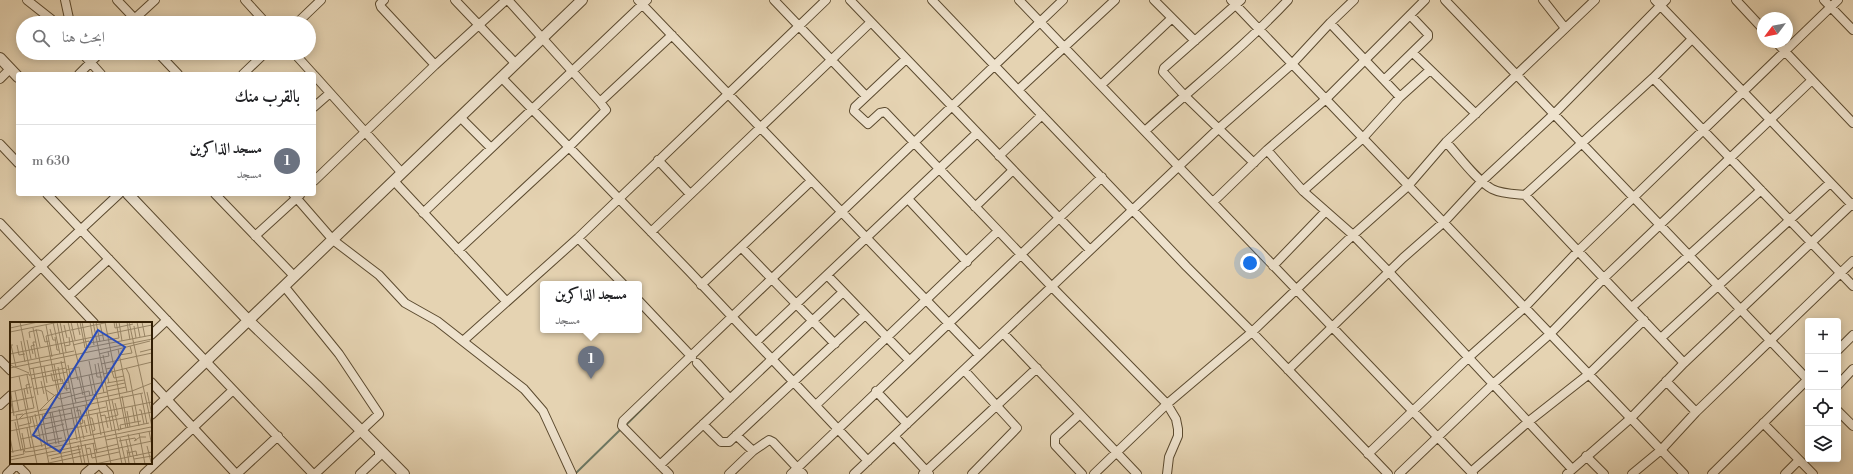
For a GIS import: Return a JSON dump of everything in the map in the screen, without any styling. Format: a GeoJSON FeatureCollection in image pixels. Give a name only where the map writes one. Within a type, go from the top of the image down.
{"type":"FeatureCollection","features":[{"type":"Feature","properties":{"kind":"street"},"geometry":{"type":"LineString","coordinates":[[27,0],[47,16]]}},
{"type":"Feature","properties":{"kind":"street"},"geometry":{"type":"LineString","coordinates":[[64,0],[68,16]]}},
{"type":"Feature","properties":{"kind":"street"},"geometry":{"type":"LineString","coordinates":[[117,0],[128,16]]}},
{"type":"Feature","properties":{"kind":"street"},"geometry":{"type":"LineString","coordinates":[[245,0],[260,16]]}},
{"type":"Feature","properties":{"kind":"street"},"geometry":{"type":"LineString","coordinates":[[303,16],[320,0]]}},
{"type":"Feature","properties":{"kind":"street"},"geometry":{"type":"LineString","coordinates":[[384,0],[380,4],[381,6],[435,65]]}},
{"type":"Feature","properties":{"kind":"street"},"geometry":{"type":"LineString","coordinates":[[455,0],[516,64]]}},
{"type":"Feature","properties":{"kind":"street"},"geometry":{"type":"LineString","coordinates":[[316,179],[435,65],[507,0],[605,107],[604,113],[458,250]]}},
{"type":"Feature","properties":{"kind":"street"},"geometry":{"type":"LineString","coordinates":[[152,413],[582,0]]}},
{"type":"Feature","properties":{"kind":"street"},"geometry":{"type":"LineString","coordinates":[[774,0],[866,96]]}},
{"type":"Feature","properties":{"kind":"street"},"geometry":{"type":"LineString","coordinates":[[463,341],[578,238],[826,0]]}},
{"type":"Feature","properties":{"kind":"street"},"geometry":{"type":"LineString","coordinates":[[850,0],[1090,250]]}},
{"type":"Feature","properties":{"kind":"street"},"geometry":{"type":"LineString","coordinates":[[932,0],[1187,267],[1252,332],[1388,474]]}},
{"type":"Feature","properties":{"kind":"street"},"geometry":{"type":"LineString","coordinates":[[1019,0],[1472,473],[1528,422],[1589,374],[1644,320]]}},
{"type":"Feature","properties":{"kind":"street"},"geometry":{"type":"LineString","coordinates":[[669,474],[622,426],[622,424],[694,360],[733,318],[773,279],[1064,0]]}},
{"type":"Feature","properties":{"kind":"street"},"geometry":{"type":"LineString","coordinates":[[1018,90],[1115,0]]}},
{"type":"Feature","properties":{"kind":"street"},"geometry":{"type":"LineString","coordinates":[[1145,131],[1184,95],[1260,30],[1288,0]]}},
{"type":"Feature","properties":{"kind":"street"},"geometry":{"type":"LineString","coordinates":[[854,474],[1218,129],[1292,64],[1330,23],[1354,0]]}},
{"type":"Feature","properties":{"kind":"street"},"geometry":{"type":"LineString","coordinates":[[1213,202],[1267,150],[1326,99],[1425,0]]}},
{"type":"Feature","properties":{"kind":"street"},"geometry":{"type":"LineString","coordinates":[[1445,0],[1805,377]]}},
{"type":"Feature","properties":{"kind":"street"},"geometry":{"type":"LineString","coordinates":[[1543,0],[1565,28]]}},
{"type":"Feature","properties":{"kind":"street"},"geometry":{"type":"LineString","coordinates":[[1094,474],[1167,404],[1252,332],[1353,235],[1408,186],[1446,142],[1595,0]]}},
{"type":"Feature","properties":{"kind":"street"},"geometry":{"type":"LineString","coordinates":[[1736,0],[1757,23]]}},
{"type":"Feature","properties":{"kind":"street"},"geometry":{"type":"LineString","coordinates":[[1824,0],[1853,30]]}},
{"type":"Feature","properties":{"kind":"street"},"geometry":{"type":"LineString","coordinates":[[1368,454],[1468,358],[1525,307],[1578,251],[1838,0]]}},
{"type":"Feature","properties":{"kind":"street"},"geometry":{"type":"LineString","coordinates":[[423,213],[642,1],[672,35],[979,355]]}},
{"type":"Feature","properties":{"kind":"street"},"geometry":{"type":"LineString","coordinates":[[1158,1],[1172,18],[1195,41]]}},
{"type":"Feature","properties":{"kind":"street"},"geometry":{"type":"LineString","coordinates":[[137,16],[150,2]]}},
{"type":"Feature","properties":{"kind":"street"},"geometry":{"type":"LineString","coordinates":[[1254,162],[1184,95],[1166,76],[1164,68],[1236,2],[1292,64],[1684,474]]}},
{"type":"Feature","properties":{"kind":"street"},"geometry":{"type":"LineString","coordinates":[[1267,150],[1303,191],[1325,212],[1353,235],[1389,272],[1528,422],[1570,472],[1586,456],[1631,418],[1684,363],[1853,204],[1830,183],[1692,39],[1660,2],[1554,114],[1482,181],[1444,222],[1389,272],[1288,370]]}},
{"type":"Feature","properties":{"kind":"street"},"geometry":{"type":"LineString","coordinates":[[1384,80],[1413,53],[1428,36],[1410,15]]}},
{"type":"Feature","properties":{"kind":"street"},"geometry":{"type":"LineString","coordinates":[[1101,84],[1172,18]]}},
{"type":"Feature","properties":{"kind":"street"},"geometry":{"type":"LineString","coordinates":[[651,232],[871,22]]}},
{"type":"Feature","properties":{"kind":"street"},"geometry":{"type":"LineString","coordinates":[[1330,23],[1400,97]]}},
{"type":"Feature","properties":{"kind":"street"},"geometry":{"type":"LineString","coordinates":[[600,102],[672,35]]}},
{"type":"Feature","properties":{"kind":"street"},"geometry":{"type":"LineString","coordinates":[[1525,195],[1653,78],[1692,39]]}},
{"type":"Feature","properties":{"kind":"street"},"geometry":{"type":"LineString","coordinates":[[1781,48],[1853,123]]}},
{"type":"Feature","properties":{"kind":"street"},"geometry":{"type":"LineString","coordinates":[[1413,53],[1476,114]]}},
{"type":"Feature","properties":{"kind":"street"},"geometry":{"type":"LineString","coordinates":[[0,58],[16,75]]}},
{"type":"Feature","properties":{"kind":"street"},"geometry":{"type":"LineString","coordinates":[[906,59],[854,109],[866,123],[870,123],[880,113],[885,112],[939,170],[1167,404],[1178,424],[1178,436],[1170,458],[1167,474]]}},
{"type":"Feature","properties":{"kind":"street"},"geometry":{"type":"LineString","coordinates":[[165,60],[176,72]]}},
{"type":"Feature","properties":{"kind":"street"},"geometry":{"type":"LineString","coordinates":[[245,72],[258,60]]}},
{"type":"Feature","properties":{"kind":"street"},"geometry":{"type":"LineString","coordinates":[[300,60],[310,72]]}},
{"type":"Feature","properties":{"kind":"street"},"geometry":{"type":"LineString","coordinates":[[81,72],[90,62],[99,72]]}},
{"type":"Feature","properties":{"kind":"street"},"geometry":{"type":"LineString","coordinates":[[0,79],[10,69]]}},
{"type":"Feature","properties":{"kind":"street"},"geometry":{"type":"LineString","coordinates":[[1303,191],[1363,138],[1400,97],[1430,70]]}},
{"type":"Feature","properties":{"kind":"street"},"geometry":{"type":"LineString","coordinates":[[502,77],[531,110],[701,284],[868,461]]}},
{"type":"Feature","properties":{"kind":"street"},"geometry":{"type":"LineString","coordinates":[[316,78],[402,173]]}},
{"type":"Feature","properties":{"kind":"street"},"geometry":{"type":"LineString","coordinates":[[1653,78],[1731,157],[1853,286]]}},
{"type":"Feature","properties":{"kind":"street"},"geometry":{"type":"LineString","coordinates":[[1399,474],[1493,384],[1550,334],[1604,278],[1812,80]]}},
{"type":"Feature","properties":{"kind":"street"},"geometry":{"type":"LineString","coordinates":[[316,105],[330,92]]}},
{"type":"Feature","properties":{"kind":"street"},"geometry":{"type":"LineString","coordinates":[[999,156],[1042,115]]}},
{"type":"Feature","properties":{"kind":"street"},"geometry":{"type":"LineString","coordinates":[[460,117],[491,148]]}},
{"type":"Feature","properties":{"kind":"street"},"geometry":{"type":"LineString","coordinates":[[756,342],[977,133]]}},
{"type":"Feature","properties":{"kind":"street"},"geometry":{"type":"LineString","coordinates":[[1446,142],[1482,181],[1497,191],[1525,195],[1684,363]]}},
{"type":"Feature","properties":{"kind":"street"},"geometry":{"type":"LineString","coordinates":[[0,144],[16,161]]}},
{"type":"Feature","properties":{"kind":"street"},"geometry":{"type":"LineString","coordinates":[[658,160],[690,194]]}},
{"type":"Feature","properties":{"kind":"street"},"geometry":{"type":"LineString","coordinates":[[975,207],[1013,170]]}},
{"type":"Feature","properties":{"kind":"street"},"geometry":{"type":"LineString","coordinates":[[791,474],[800,471],[837,428],[1102,177]]}},
{"type":"Feature","properties":{"kind":"street"},"geometry":{"type":"LineString","coordinates":[[394,181],[506,301]]}},
{"type":"Feature","properties":{"kind":"street"},"geometry":{"type":"LineString","coordinates":[[701,284],[811,181]]}},
{"type":"Feature","properties":{"kind":"street"},"geometry":{"type":"LineString","coordinates":[[1661,338],[1830,183]]}},
{"type":"Feature","properties":{"kind":"street"},"geometry":{"type":"LineString","coordinates":[[1632,307],[1761,190]]}},
{"type":"Feature","properties":{"kind":"street"},"geometry":{"type":"LineString","coordinates":[[49,196],[314,474],[379,414],[378,410],[339,354],[284,286]]}},
{"type":"Feature","properties":{"kind":"street"},"geometry":{"type":"LineString","coordinates":[[0,305],[117,196]]}},
{"type":"Feature","properties":{"kind":"street"},"geometry":{"type":"LineString","coordinates":[[130,196],[248,320],[404,474]]}},
{"type":"Feature","properties":{"kind":"street"},"geometry":{"type":"LineString","coordinates":[[217,196],[294,276]]}},
{"type":"Feature","properties":{"kind":"street"},"geometry":{"type":"LineString","coordinates":[[255,236],[295,196]]}},
{"type":"Feature","properties":{"kind":"street"},"geometry":{"type":"LineString","coordinates":[[297,196],[333,240],[379,275],[405,304],[437,321],[524,390],[542,411],[572,474]]}},
{"type":"Feature","properties":{"kind":"street"},"geometry":{"type":"LineString","coordinates":[[908,199],[967,262]]}},
{"type":"Feature","properties":{"kind":"street"},"geometry":{"type":"LineString","coordinates":[[1273,266],[1325,212]]}},
{"type":"Feature","properties":{"kind":"street"},"geometry":{"type":"LineString","coordinates":[[0,223],[69,296],[91,322]]}},
{"type":"Feature","properties":{"kind":"street"},"geometry":{"type":"LineString","coordinates":[[816,405],[998,231]]}},
{"type":"Feature","properties":{"kind":"street"},"geometry":{"type":"LineString","coordinates":[[578,238],[619,281]]}},
{"type":"Feature","properties":{"kind":"street"},"geometry":{"type":"LineString","coordinates":[[741,247],[835,344]]}},
{"type":"Feature","properties":{"kind":"street"},"geometry":{"type":"LineString","coordinates":[[69,296],[109,259]]}},
{"type":"Feature","properties":{"kind":"street"},"geometry":{"type":"LineString","coordinates":[[1632,474],[1661,450],[1696,412],[1853,261]]}},
{"type":"Feature","properties":{"kind":"street"},"geometry":{"type":"LineString","coordinates":[[827,275],[909,360]]}},
{"type":"Feature","properties":{"kind":"street"},"geometry":{"type":"LineString","coordinates":[[660,465],[843,292]]}},
{"type":"Feature","properties":{"kind":"street"},"geometry":{"type":"LineString","coordinates":[[642,304],[730,398]]}},
{"type":"Feature","properties":{"kind":"street"},"geometry":{"type":"LineString","coordinates":[[704,424],[721,442],[729,442],[865,315]]}},
{"type":"Feature","properties":{"kind":"street"},"geometry":{"type":"LineString","coordinates":[[152,334],[167,320]]}},
{"type":"Feature","properties":{"kind":"street"},"geometry":{"type":"LineString","coordinates":[[1003,333],[1137,474]]}},
{"type":"Feature","properties":{"kind":"street"},"geometry":{"type":"LineString","coordinates":[[1841,347],[1853,335]]}},
{"type":"Feature","properties":{"kind":"street"},"geometry":{"type":"LineString","coordinates":[[0,360],[10,370]]}},
{"type":"Feature","properties":{"kind":"street"},"geometry":{"type":"LineString","coordinates":[[894,436],[926,473],[1037,368]]}},
{"type":"Feature","properties":{"kind":"street"},"geometry":{"type":"LineString","coordinates":[[964,370],[1017,428],[972,474]]}},
{"type":"Feature","properties":{"kind":"street"},"geometry":{"type":"LineString","coordinates":[[1841,382],[1853,370]]}},
{"type":"Feature","properties":{"kind":"street"},"geometry":{"type":"LineString","coordinates":[[1666,381],[1696,412]]}},
{"type":"Feature","properties":{"kind":"street"},"geometry":{"type":"LineString","coordinates":[[152,383],[236,474],[278,436]]}},
{"type":"Feature","properties":{"kind":"street"},"geometry":{"type":"LineString","coordinates":[[1712,474],[1805,383]]}},
{"type":"Feature","properties":{"kind":"street"},"geometry":{"type":"LineString","coordinates":[[144,474],[233,390]]}},
{"type":"Feature","properties":{"kind":"street"},"geometry":{"type":"LineString","coordinates":[[876,391],[907,424]]}},
{"type":"Feature","properties":{"kind":"street"},"geometry":{"type":"LineString","coordinates":[[0,405],[10,396]]}},
{"type":"Feature","properties":{"kind":"street"},"geometry":{"type":"LineString","coordinates":[[1841,413],[1853,426]]}},
{"type":"Feature","properties":{"kind":"street"},"geometry":{"type":"LineString","coordinates":[[1080,414],[1054,437],[1054,441],[1055,445],[1082,474]]}},
{"type":"Feature","properties":{"kind":"street"},"geometry":{"type":"LineString","coordinates":[[1763,423],[1813,474]]}},
{"type":"Feature","properties":{"kind":"street"},"geometry":{"type":"LineString","coordinates":[[736,435],[753,451]]}},
{"type":"Feature","properties":{"kind":"street"},"geometry":{"type":"LineString","coordinates":[[729,474],[753,451],[769,440],[773,442],[800,471]]}},
{"type":"Feature","properties":{"kind":"street"},"geometry":{"type":"LineString","coordinates":[[360,474],[379,456],[379,448]]}},
{"type":"Feature","properties":{"kind":"street"},"geometry":{"type":"LineString","coordinates":[[1586,456],[1604,474]]}},
{"type":"Feature","properties":{"kind":"street"},"geometry":{"type":"LineString","coordinates":[[1785,474],[1799,460]]}},
{"type":"Feature","properties":{"kind":"street"},"geometry":{"type":"LineString","coordinates":[[7,474],[17,464],[26,474]]}},
{"type":"Feature","properties":{"kind":"street"},"geometry":{"type":"LineString","coordinates":[[86,474],[98,464]]}},
{"type":"Feature","properties":{"kind":"street"},"geometry":{"type":"LineString","coordinates":[[100,464],[109,474]]}},
{"type":"Feature","properties":{"kind":"waterway"},"geometry":{"type":"LineString","coordinates":[[625,426],[656,395]]}},
{"type":"Feature","properties":{"kind":"waterway"},"geometry":{"type":"LineString","coordinates":[[575,474],[621,429]]}},
{"type":"Feature","properties":{"kind":"place","name":"مسجد الذاكرين"},"geometry":{"type":"Point","coordinates":[591,379]}}]}
